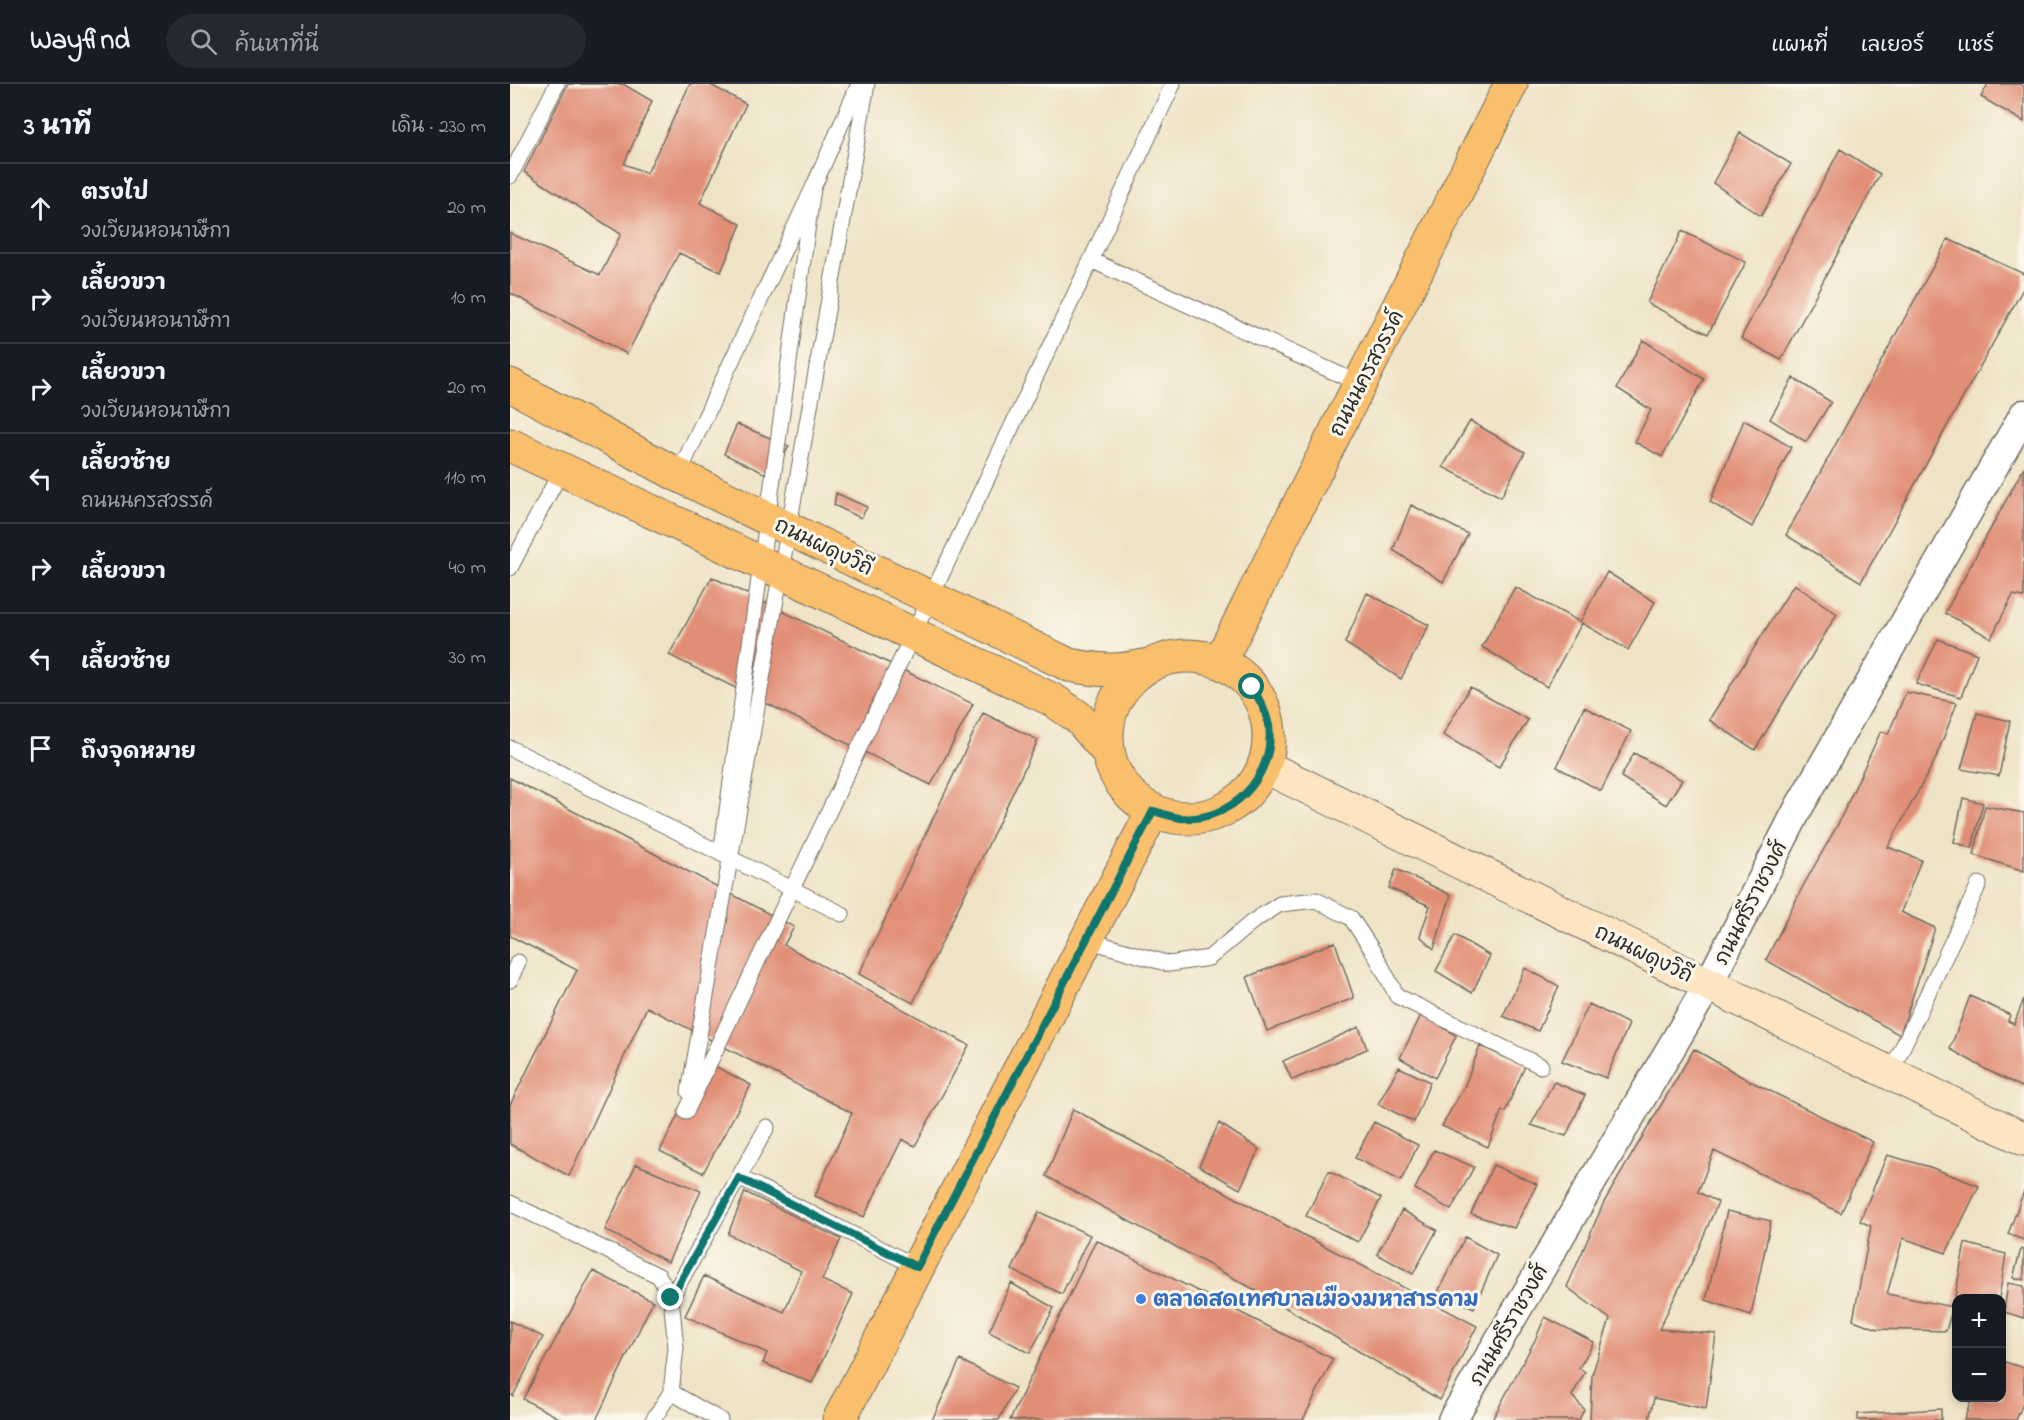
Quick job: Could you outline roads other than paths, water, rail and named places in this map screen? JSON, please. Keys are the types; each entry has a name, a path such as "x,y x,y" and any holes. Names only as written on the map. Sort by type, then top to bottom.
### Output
{"main road":[{"name":"ถนนนครสวรรค์","path":"1220,661 1511,84"},
{"name":"ถนนผดุงวิถี","path":"510,385 678,475 1069,665 1098,671 1121,671 1148,665"},
{"name":"ถนนผดุงวิถี","path":"510,445 1053,700 1078,717 1108,752"},
{"path":"1196,655 1220,661 1238,672 1252,687 1263,705 1269,725 1269,745 1264,766 1251,789 1231,807 1206,817 1188,818 1153,811 1132,796 1117,776 1108,752 1107,726 1114,702 1128,681 1148,665 1172,656 1196,655"},
{"name":"ถนนผดุงวิถี","path":"1264,766 2024,1139"},
{"path":"838,1420 1153,811"}],"street":[{"name":"ภนนศรีราชวงศ์","path":"1452,1420 1708,985 1799,807 2024,414"}],"lane":[{"path":"510,176 557,84"},
{"path":"678,475 813,188 859,84"},
{"path":"686,1112 867,84"},
{"path":"686,1112 1173,84"},
{"path":"686,1112 813,188"},
{"path":"1091,260 1360,384"},
{"path":"510,568 561,469"},
{"path":"510,748 842,915"},
{"path":"1890,1074 1978,884"},
{"path":"1087,940 1169,964 1209,958 1252,922 1280,904 1316,900 1351,918 1376,956 1397,996 1541,1066"},
{"path":"510,980 518,962"},
{"path":"671,1298 767,1127"},
{"path":"739,1178 917,1267"},
{"path":"510,1203 658,1276 671,1298 676,1348 671,1392 653,1420"},
{"path":"671,1392 720,1420"}],"place":[{"name":"ตลาดสดเทศบาลเมืองมหาสารคาม","path":"1141,1299"}]}
